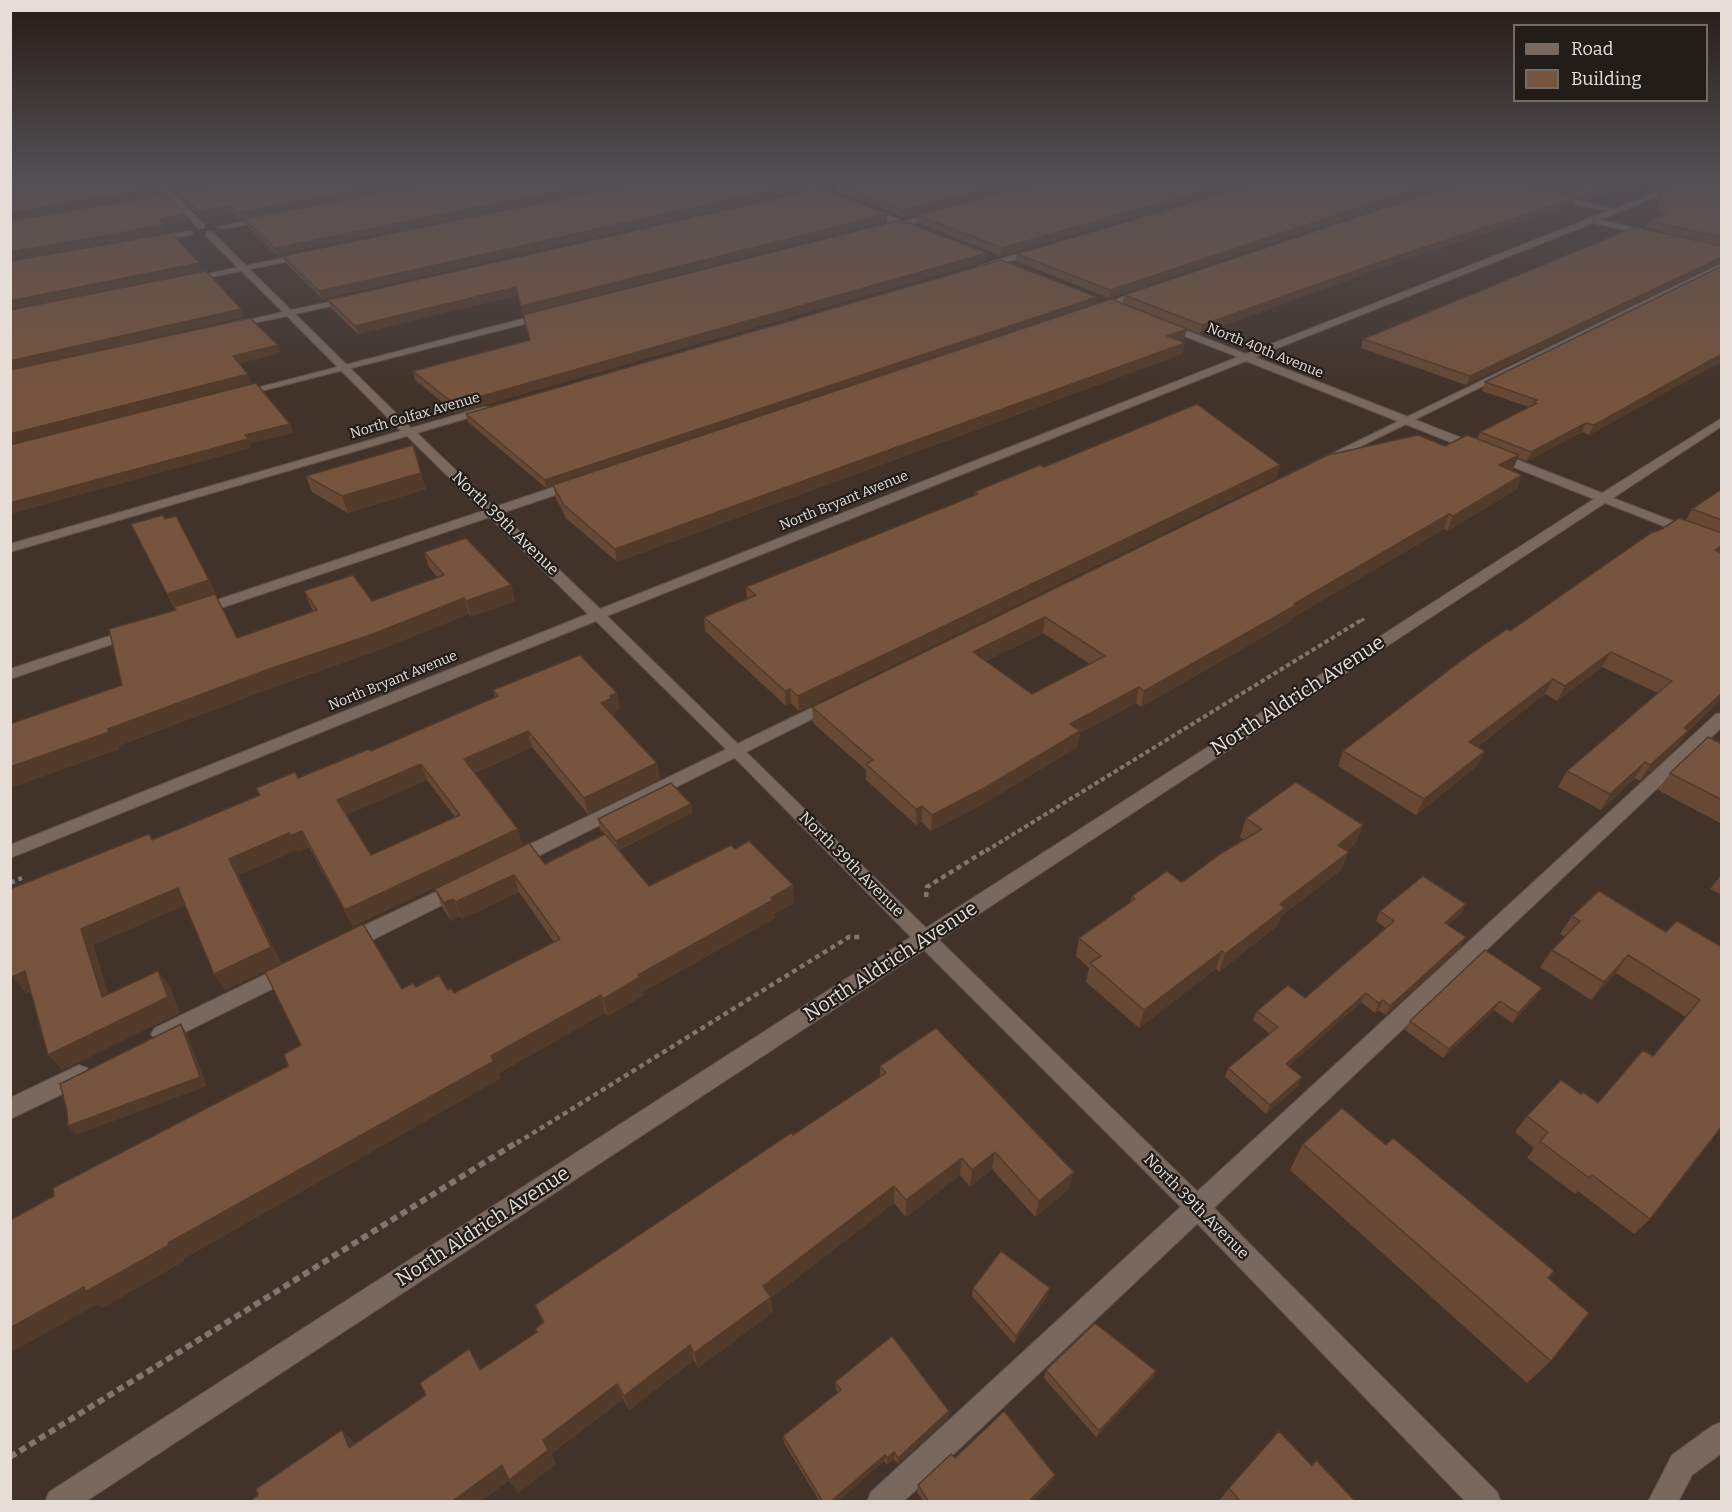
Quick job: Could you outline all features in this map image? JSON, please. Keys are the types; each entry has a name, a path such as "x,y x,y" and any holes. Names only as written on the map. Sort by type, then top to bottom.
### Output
{"street":[{"name":"North 39th Avenue","path":"230,252 242,268 600,615 925,940 1197,1207 1487,1502"},
{"path":"977,252 1023,270"},
{"path":"973,269 1032,252"},
{"name":"North Bryant Avenue","path":"10,852 1512,252"},
{"path":"182,280 312,254"},
{"path":"1310,467 1722,265"},
{"path":"1081,316 1158,286"},
{"path":"227,327 358,297"},
{"path":"224,398 552,314"},
{"name":"North 40th Avenue","path":"1154,321 1722,545"},
{"name":"North Colfax Avenue","path":"10,548 504,404"},
{"name":"North Aldrich Avenue","path":"59,1502 925,940 1601,497 1722,421"},
{"path":"189,614 587,480"},
{"path":"10,674 144,629"},
{"path":"500,867 841,698"},
{"path":"881,1502 1722,718"},
{"path":"330,951 468,883"},
{"path":"149,1041 308,962"},
{"path":"10,1109 96,1067"},
{"path":"1662,1502 1682,1465 1722,1436"}],"path":[{"path":"926,897 927,887 1374,612"},
{"path":"10,1457 849,938 862,937"}],"building":[{"path":"65,252 189,252 199,263 10,301 10,261"},
{"path":"304,252 496,252 319,291 283,256"},
{"path":"542,252 738,252 521,306 516,287 355,326 328,300"},
{"path":"775,252 987,253 454,404 413,371 530,340 523,315"},
{"path":"1025,252 1226,252 1110,290 1017,254"},
{"path":"1254,252 1411,252 1202,325 1124,295"},
{"path":"1575,252 1722,252 1722,257 1470,376 1363,339"},
{"path":"1001,260 1097,297 545,480 466,414"},
{"path":"1722,266 1722,354 1594,425 1586,423 1531,452 1480,432 1537,403 1533,402 1537,400 1485,382"},
{"path":"206,271 241,309 10,361 10,310"},
{"path":"1111,299 1187,329 1167,336 1185,343 615,549 564,505 553,485"},
{"path":"250,318 278,345 233,356 248,374 10,434 10,370"},
{"path":"256,383 290,424 245,435 248,439 10,503 10,445"},
{"path":"1197,404 1280,465 798,696 790,689 785,691 704,617 756,595 746,587 978,494 974,492 1040,465 1044,467"},
{"path":"1418,435 1445,446 1467,435 1519,455 1499,465 1522,475 1453,516 1449,514 1294,604 1296,605 1144,691 1139,687 1070,724 1080,731 986,787 932,815 922,806 916,809 866,764 873,760 812,707 1328,455","holes":["1045,617 1105,656 1032,694 973,652"]},
{"path":"413,445 421,473 342,496 306,476"},
{"path":"1722,489 1722,520 1692,509"},
{"path":"163,515 165,519 176,516 209,580 167,594 131,524"},
{"path":"1679,518 1722,533 1722,545 1715,550 1722,553 1722,693 1684,728 1688,731 1650,765 1645,762 1610,794 1567,771 1672,681 1611,652 1565,686 1553,679 1469,742 1485,751 1424,799 1343,751 1462,660 1507,629 1510,631 1651,533"},
{"path":"466,538 511,585 466,601 464,598 373,634 272,668 108,729 109,732 10,767 10,724 122,685 109,629 176,610 174,607 215,594 237,638 317,610 304,591 353,575 372,601 444,575 424,552"},
{"path":"580,655 617,693 601,703 657,763 584,798 528,731 464,759 518,829 345,910 302,831 290,836 289,833 229,859 271,947 214,974 178,888 81,929 102,997 158,971 168,997 48,1055 25,971 12,977 10,970 10,889 149,834 152,840 260,795 256,788 295,772 298,778 369,749 371,751 498,696 493,690","holes":["421,764 460,815 371,855 337,800"]},
{"path":"1708,737 1722,744 1722,800 1670,773"},
{"path":"1296,782 1363,825 1338,845 1349,852 1280,904 1285,908 1225,954 1222,951 1144,1010 1090,963 1101,956 1079,938 1135,899 1132,896 1167,871 1181,882 1184,881 1220,854 1262,829 1246,818"},
{"path":"671,783 691,804 616,841 598,819"},
{"path":"605,834 649,886 731,845 735,849 749,841 793,885 771,898 773,900 638,975 640,977 603,999 601,995 491,1056 494,1061 168,1243 169,1245 85,1292 84,1287 10,1328 10,1220 54,1196 53,1188 288,1066 284,1054 301,1045 265,972 363,924 402,989 413,983 416,987 439,975 448,990 451,988 454,993 560,939 514,875 455,902 453,899 444,903 435,889 529,843 545,864"},
{"path":"1423,876 1466,904 1445,923 1466,937 1390,1006 1383,1000 1379,1003 1366,993 1286,1064 1302,1077 1270,1105 1228,1068 1278,1027 1257,1011 1288,985 1305,998 1394,921 1380,911"},
{"path":"1599,891 1666,932 1677,921 1722,947 1722,1126 1650,1219 1592,1175 1589,1178 1540,1141 1548,1132 1527,1116 1561,1080 1598,1103 1643,1050 1653,1056 1700,1000 1628,955 1604,982 1552,950 1580,921 1572,916"},
{"path":"1485,950 1542,988 1518,1013 1500,1001 1449,1049 1410,1021"},
{"path":"181,1024 200,1077 68,1126 67,1111 60,1084"},
{"path":"936,1028 1074,1172 1039,1201 995,1152 972,1170 962,1158 906,1200 894,1186 763,1286 771,1297 694,1353 690,1345 624,1396 617,1384 543,1440 548,1450 509,1480 502,1465 451,1502 249,1502 258,1495 256,1489 342,1430 349,1448 426,1395 420,1383 469,1349 480,1370 537,1332 535,1329 544,1322 535,1305 791,1133 793,1135 886,1073 880,1066"},
{"path":"1342,1108 1386,1145 1393,1138 1554,1271 1548,1278 1589,1313 1551,1361 1303,1144"},
{"path":"1001,1251 1050,1288 1016,1336 973,1288"},
{"path":"1095,1323 1156,1371 1099,1431 1046,1370"},
{"path":"892,1336 949,1411 898,1458 894,1452 887,1458 885,1455 830,1502 823,1502 783,1436 841,1390 835,1382"},
{"path":"1004,1411 1055,1475 1028,1502 929,1502 918,1485 951,1454 955,1458"},
{"path":"1279,1431 1312,1466 1316,1460 1356,1502 1241,1502 1229,1488"}]}
